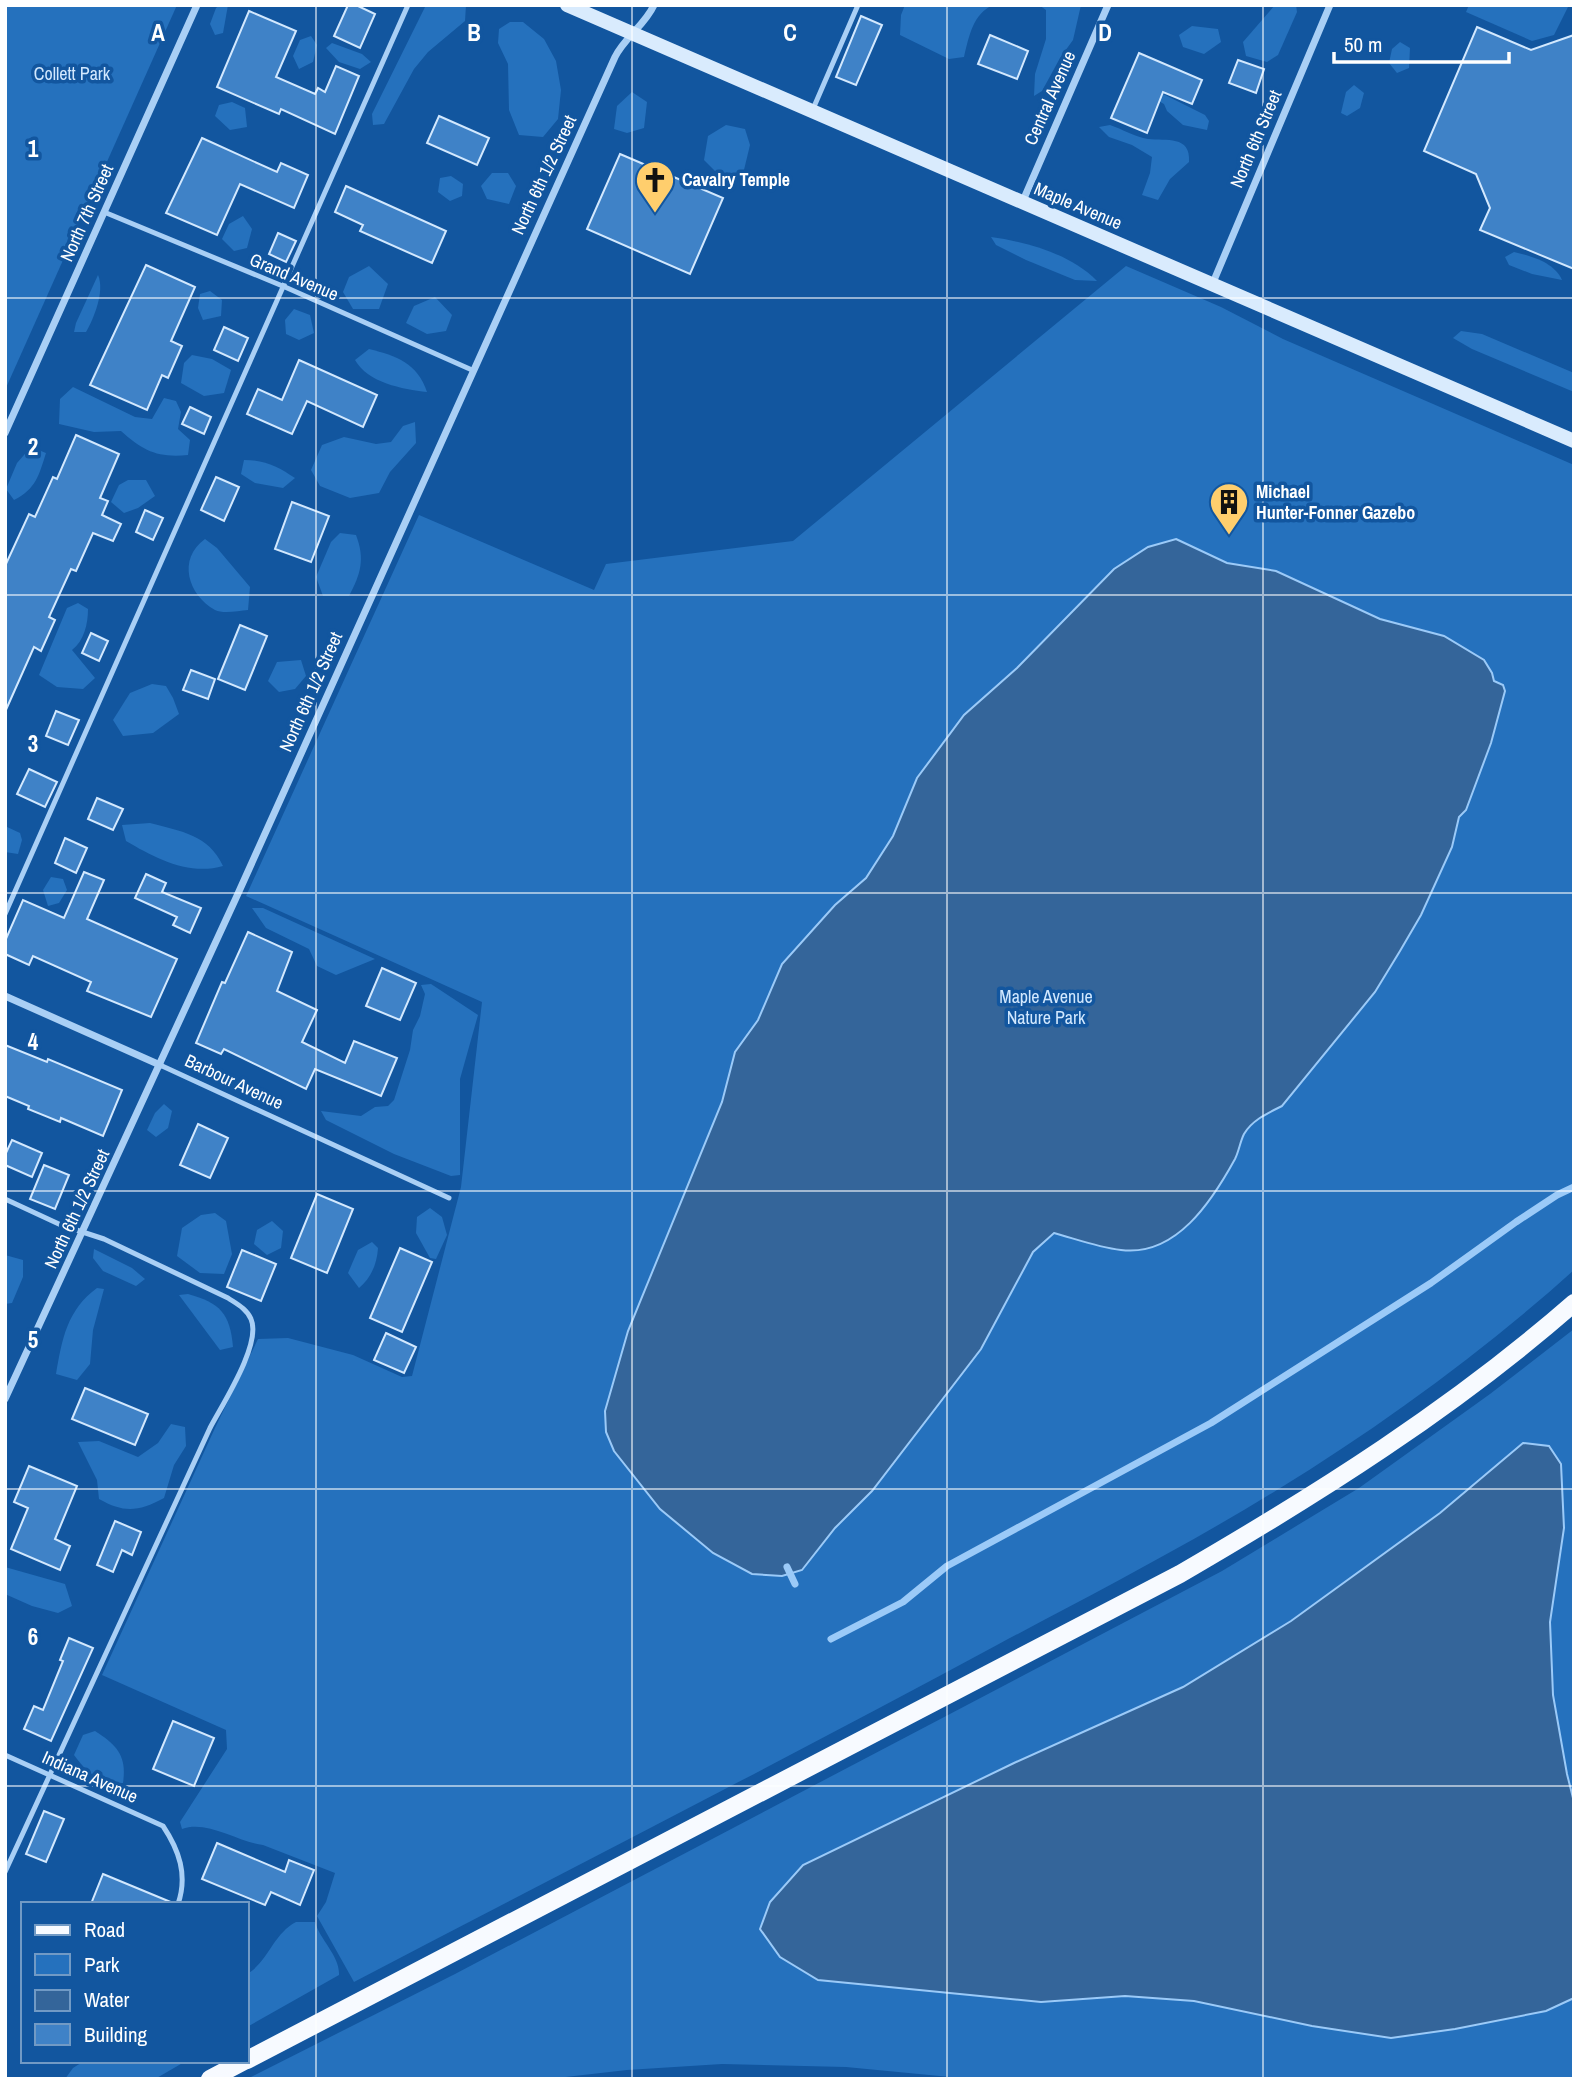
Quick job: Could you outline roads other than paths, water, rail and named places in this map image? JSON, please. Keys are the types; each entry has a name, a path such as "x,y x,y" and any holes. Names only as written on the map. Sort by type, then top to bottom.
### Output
{"main road":[{"name":"Maple Avenue","path":"567,5 1574,441"},
{"path":"248,2059 1180,1574 1250,1534 1432,1415 1574,1303"},
{"path":"210,2079 241,2063"}],"street":[{"name":"North 7th Street","path":"5,433 197,5"},
{"name":"North 6th 1/2 Street","path":"5,1399 160,1065 615,57 654,5"},
{"name":"Central Avenue","path":"1022,203 1108,5"},
{"name":"North 6th Street","path":"1212,285 1330,5"},
{"name":"Barbour Avenue","path":"5,996 160,1065"}],"lane":[{"path":"5,914 408,5"},
{"path":"811,112 858,5"},
{"name":"Grand Avenue","path":"104,212 472,369"},
{"name":"Barbour Avenue","path":"160,1065 449,1198"},
{"path":"5,1199 61,1225 104,1239 228,1298 246,1310 253,1322 249,1353 210,1428 5,1872"},
{"name":"Indiana Avenue","path":"5,1755 163,1826 176,1847 181,1867 183,1890 179,1902"}],"water":[{"path":"1176,539 1227,563 1276,571 1380,619 1444,636 1484,660 1494,681 1503,685 1505,691 1491,743 1466,810 1459,817 1452,847 1421,915 1375,992 1282,1106 1261,1117 1247,1129 1226,1175 1190,1223 1159,1245 1141,1250 1112,1249 1054,1233 1033,1252 981,1349 872,1491 835,1528 802,1570 782,1576 752,1574 713,1553 660,1509 614,1451 606,1432 605,1411 628,1331 722,1102 735,1052 758,1020 782,964 835,905 866,878 893,836 917,778 964,715 1017,668 1114,569 1148,547"},
{"path":"1523,1443 1549,1446 1561,1464 1564,1528 1550,1622 1553,1695 1574,1802 1574,1998 1546,2011 1455,2029 1391,2038 1312,2026 1194,2001 1125,1996 1041,2002 818,1980 780,1957 760,1929 770,1902 803,1865 1014,1763 1183,1687 1291,1621 1440,1513"}],"waterway":[{"path":"831,1639 903,1602 947,1566 1211,1423 1431,1283 1557,1195 1574,1187"},
{"path":"787,1567 795,1584"}],"place":[{"name":"Cavalry Temple","path":"655,214"},
{"name":"Michael Hunter-Fonner Gazebo","path":"1229,536"}],"park label":[{"name":"Collett Park","path":"72,74"},
{"name":"Maple Avenue Nature Park","path":"1046,1007"}]}
